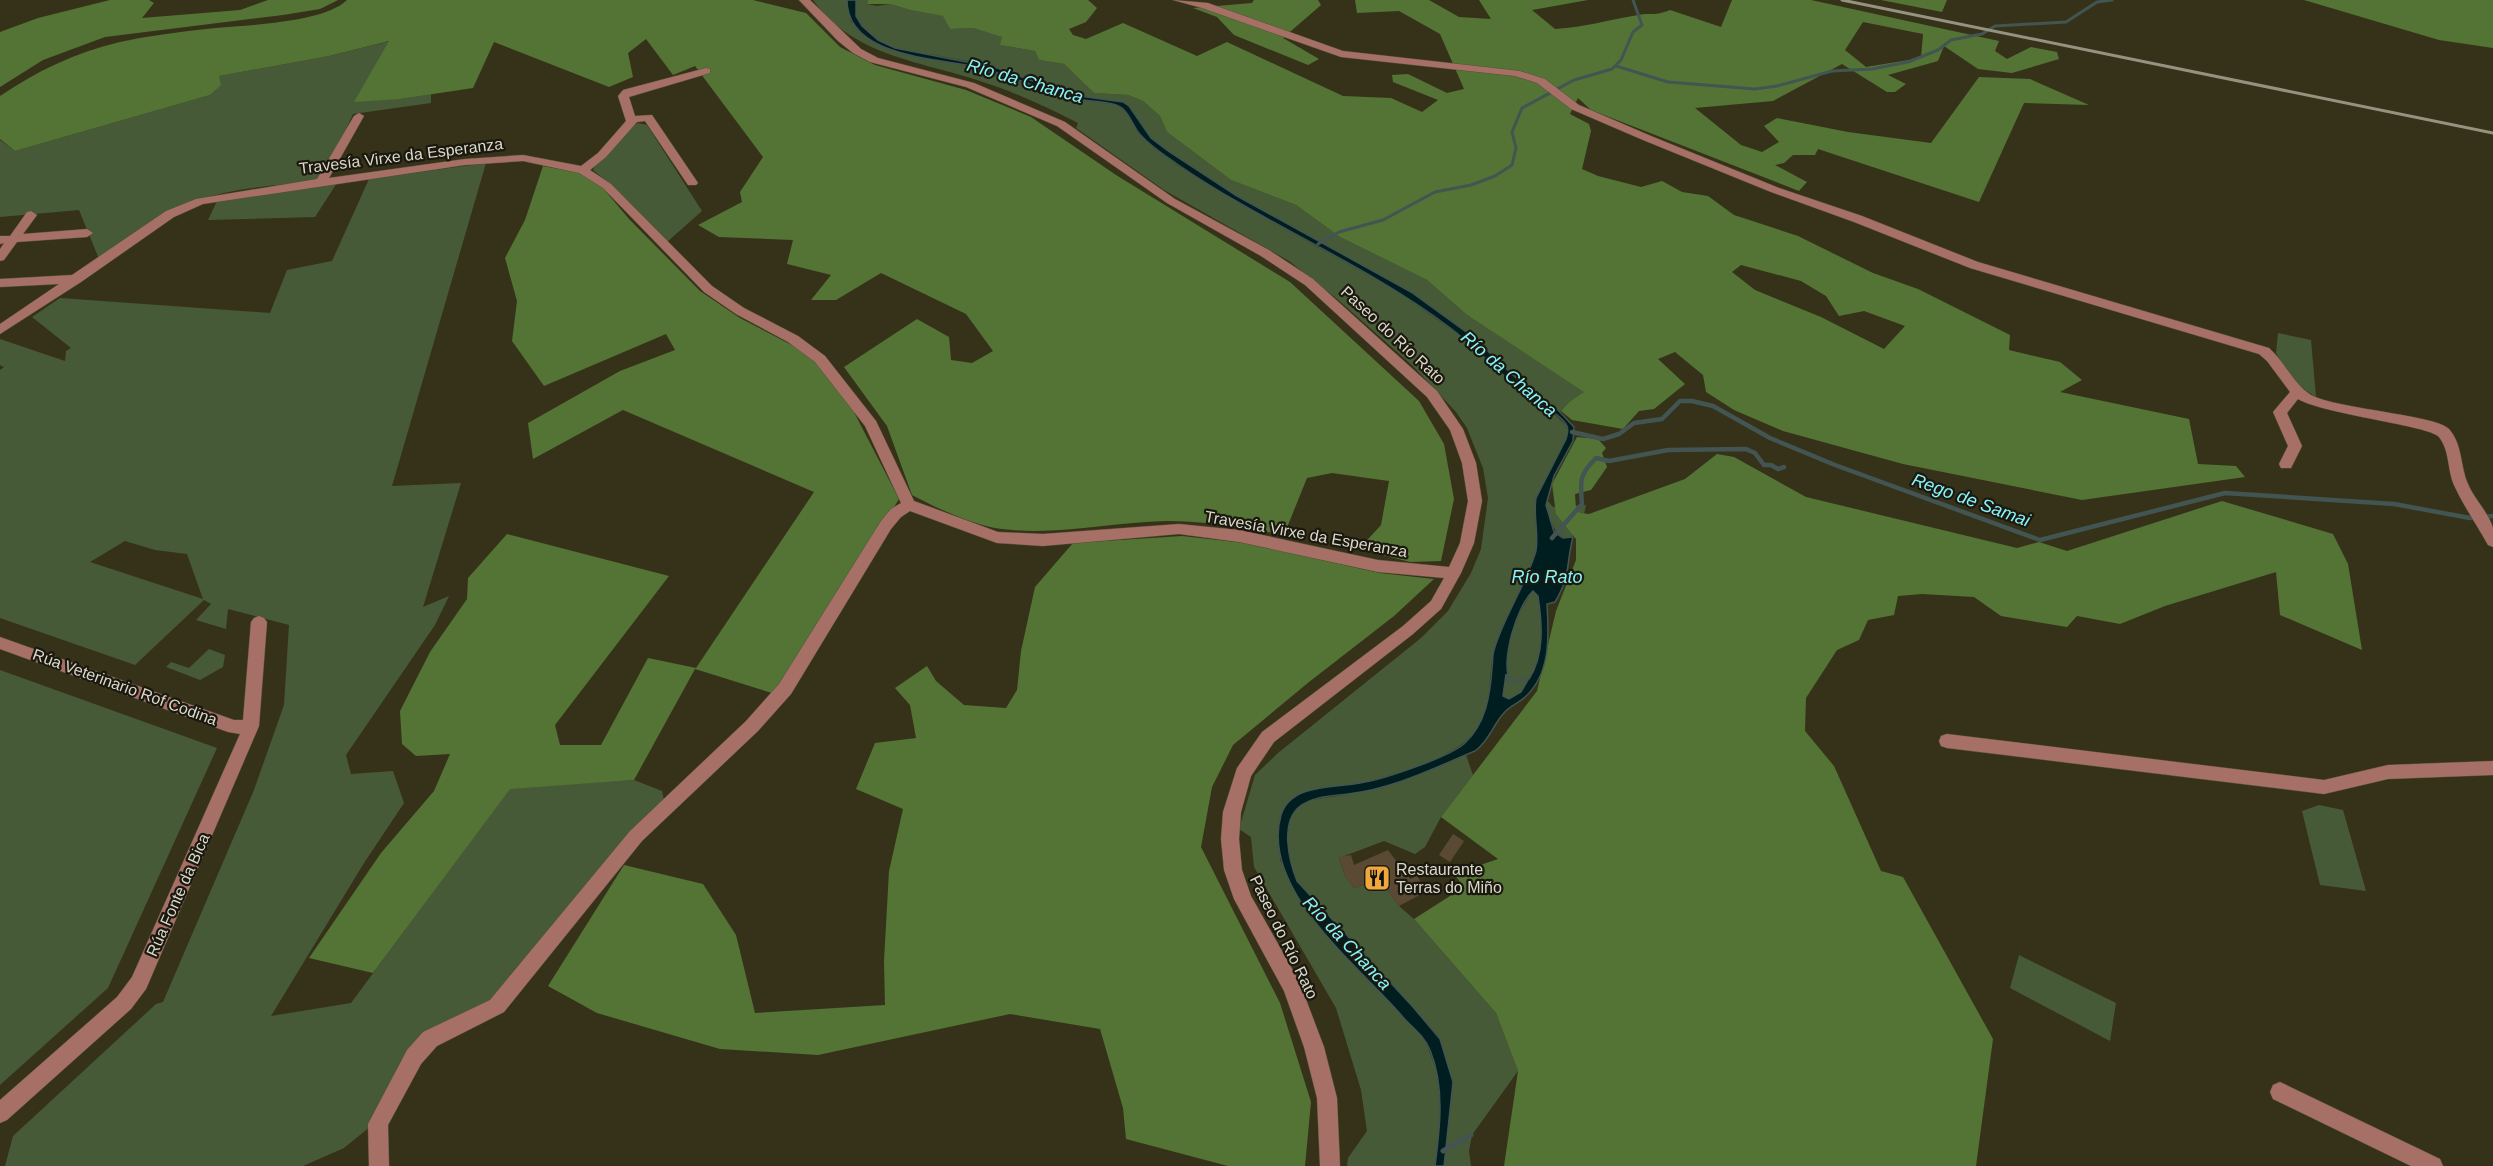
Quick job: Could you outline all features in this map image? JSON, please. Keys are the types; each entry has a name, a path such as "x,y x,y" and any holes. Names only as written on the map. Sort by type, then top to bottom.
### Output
{"street":[{"name":"Paseo do Río Rato","path":"804,0 857,51 874,60 997,95 1061,124 1171,201 1265,253 1309,282 1432,394 1456,429 1469,463 1475,501 1467,543 1436,605 1408,630 1268,737 1243,773 1232,812 1230,839 1233,870 1243,899 1292,987 1314,1047 1327,1098 1330,1166"},
{"path":"1178,0 1204,5 1341,54 1516,74 1541,81 1575,107 1775,190 1858,219 1974,265 2264,351 2272,358 2297,392 2310,400 2341,409 2431,426 2443,431 2453,448 2460,483 2490,537"},
{"path":"632,122 623,96 627,92 706,71"},
{"path":"321,182 359,116"},
{"path":"583,170 602,155 632,122 641,117 648,117 692,183"},
{"name":"Travesía Virxe da Esperanza","path":"0,330 170,214 200,201 465,162 523,158 583,170 607,186 708,289 740,311 793,339 820,359 871,424 909,505 997,537 1043,540 1179,529 1239,536 1378,566 1454,573"},
{"path":"0,257 31,215"},
{"path":"0,240 87,233"},
{"path":"0,283 77,279"},
{"path":"2286,464 2295,446 2280,412 2297,392"},
{"path":"379,1166 378,1124 414,1057 430,1039 497,1006 636,836 753,726 785,689 886,525 896,513 909,505"},
{"name":"Rúa Fonte da Bica","path":"0,1113 124,1004 139,983 251,726 259,622"},
{"name":"Rúa Veterinario Rof Codina","path":"0,643 234,727 251,726"},
{"path":"1947,741 2324,787 2388,771 2493,768"},
{"path":"2280,1092 2433,1166"}],"green space":[{"path":"110,0 149,0 154,3 142,18 240,10 268,0 338,0 320,9 283,15 105,37 43,60 0,87 0,32 38,18"},
{"path":"347,0 753,0 806,13 840,47 875,65 966,90 1031,117 1116,175 1290,282 1419,401 1444,444 1454,499 1441,561 1410,562 1359,549 1381,525 1389,481 1332,473 1307,478 1284,535 1225,525 1181,521 1043,531 1002,529 944,511 912,495 887,426 844,367 917,319 949,337 951,360 972,363 993,351 966,314 881,273 836,300 811,300 831,275 787,264 793,240 719,237 698,225 742,202 740,192 763,157 695,66 673,75 646,39 628,53 633,77 609,87 494,42 473,88 400,99 354,102 389,41 329,56 219,76 221,85 210,95 15,151 0,139 0,96 28,78 72,57 104,46 152,36 301,19 335,8"},
{"path":"813,0 847,0 851,22 888,49 999,73 1072,98 1117,105 1127,113 1147,141 1177,165 1262,216 1392,288 1471,343 1528,397 1566,425 1568,432 1566,439 1536,498 1536,550 1498,638 1492,660 1487,705 1481,723 1469,739 1425,764 1342,788 1296,797 1280,860 1313,918 1331,941 1424,1037 1436,1069 1440,1099 1440,1133 1435,1166 1347,1166 1348,1158 1367,1131 1361,1090 1336,1008 1254,867 1251,837 1239,829 1255,775 1278,753 1421,638 1448,611 1471,573 1481,549 1488,498 1483,468 1467,428 1456,412 1413,366 1337,299 1289,261 1164,190 1076,128 1078,123 1003,89 909,61 866,44 847,33"},
{"path":"856,0 868,0 867,4 877,6 890,4 944,16 950,29 973,28 1003,37 1001,45 1035,51 1039,60 1064,64 1094,93 1128,95 1143,101 1160,116 1167,132 1231,180 1296,205 1340,237 1427,280 1467,315 1585,392 1569,402 1560,412 1534,395 1474,337 1411,292 1237,196 1168,151 1151,138 1123,102 1072,95 978,63 895,48 878,40 862,26 856,17"},
{"path":"868,0 1088,0 1097,8 1086,22 1069,29 1073,35 1086,39 1123,23 1197,56 1227,42 1343,96 1391,98 1422,112 1438,100 1393,82 1392,75 1408,74 1447,93 1464,89 1440,34 1399,11 1357,13 1355,0 1429,0 1459,17 1491,19 1479,0 1588,0 1532,10 1555,29 1670,10 1721,27 1732,0 1811,0 1999,41 1995,51 2007,59 2031,47 2057,52 2059,59 2012,73 1978,69 1944,46 1938,61 1888,75 1906,84 1895,92 1887,92 1842,64 1773,101 1695,108 1741,145 1762,152 1779,142 1764,126 1777,118 1848,132 1931,143 1979,77 2030,79 2089,105 2024,103 1979,202 1818,149 1815,155 1793,155 1784,163 1775,165 1807,182 1799,191 1591,110 1578,98 1570,114 1589,124 1591,131 1582,169 1598,176 1641,187 1662,181 1682,192 1708,196 1734,215 1798,236 1873,273 1918,289 2010,335 2009,350 2060,362 2082,380 2060,392 2189,419 2198,464 2236,466 2245,477 2082,500 1903,464 1783,431 1734,410 1706,392 1703,375 1675,352 1658,359 1685,384 1654,409 1639,411 1623,429 1572,420 1561,411 1569,402 1584,392 1467,315 1427,280 1340,237 1296,205 1231,180 1167,132 1160,116 1143,101 1128,95 1094,93 1064,64 1039,60 1035,51 1000,45 1002,37 973,28 950,29 943,16 890,4 867,4","holes":["1863,22 1923,34 1921,58 1866,67 1845,50","1741,265 1801,281 1826,296 1839,316 1864,311 1905,326 1884,349 1821,317 1755,290 1732,272"]},
{"path":"1254,0 1318,0 1321,5 1283,38 1319,59 1308,65 1234,35 1217,17 1193,8 1252,3"},
{"path":"1881,0 1947,0 1942,12"},
{"path":"2304,0 2493,0 2493,48 2439,40"},
{"path":"390,41 400,99 431,94 431,103 353,114 337,149 316,181 252,188 204,198 167,215 99,259 79,210 0,217 0,140 15,151 210,95 219,76 329,56"},
{"path":"638,123 647,125 702,211 667,242 616,189 593,170 596,163 630,127"},
{"path":"486,163 392,486 461,483 423,607 449,596 435,625 346,755 351,774 393,771 404,803 364,863 271,1016 351,1003 510,788 634,780 662,791 664,800 504,994 427,1034 400,1062 371,1126 344,1148 303,1166 5,1166 13,1136 156,1004 163,1002 254,790 284,705 289,625 228,609 226,629 196,620 211,604 204,600 135,665 0,618 0,370 4,367 0,365 0,339 65,361 66,351 71,348 32,317 60,298 270,313 287,270 332,261 369,179","holes":["125,541 155,550 187,554 203,599 90,562"]},
{"path":"543,166 592,175 629,219 700,291 740,318 807,353 842,389 899,499 832,610 775,694 695,669 634,780 510,789 373,973 309,958 381,853 434,791 450,754 416,756 402,744 400,711 430,652 467,599 468,578 507,534 669,576 555,725 560,745 601,745 648,658 696,668 814,492 623,410 533,459 528,423 620,371 675,350 666,334 544,386 512,341 517,301 505,258 525,220"},
{"path":"337,183 315,217 208,220 218,199"},
{"path":"2278,333 2311,340 2316,397 2294,383 2276,353"},
{"path":"1577,437 1598,439 1606,448 1602,453 1607,467 1591,490 1575,494 1576,509 1580,513 1589,514 1685,479 1717,454 1734,457 1806,497 2017,548 2039,542 2067,551 2222,501 2333,534 2348,564 2362,650 2280,615 2276,572 2165,606 2120,624 2077,616 2067,627 2001,616 1974,597 1922,594 1898,596 1894,615 1868,620 1859,640 1837,650 1806,698 1805,731 1834,766 1881,871 1903,877 1993,1039 1976,1166 1504,1166 1518,1071 1496,1013 1414,919 1464,887 1454,874 1498,859 1441,817 1537,691 1556,611 1576,560 1576,539 1556,514 1552,484"},
{"path":"1547,500 1553,507 1586,505 1577,532 1563,538 1556,531 1549,515"},
{"path":"1182,536 1245,543 1380,573 1434,579 1394,616 1233,745 1212,787 1201,847 1280,1003 1311,1102 1305,1166 1228,1166 1126,1139 1123,1108 1100,1029 1010,1014 818,1055 720,1049 597,1013 548,986 624,865 703,884 736,935 755,1013 885,1005 884,961 889,871 903,809 856,789 875,743 916,738 910,705 895,688 927,666 936,681 964,705 1006,708 1017,690 1021,651 1035,587 1073,543"},
{"path":"1532,591 1538,596 1540,609 1539,654 1529,681 1521,692 1509,699 1503,696 1509,639"},
{"path":"209,649 225,655 223,667 200,680 166,667 171,662 189,668"},
{"path":"0,670 217,748 108,988 0,1085"},
{"path":"1466,755 1473,775 1441,817 1425,847 1415,854 1384,841 1339,858 1345,876 1354,888 1380,879 1399,906 1414,919 1496,1013 1518,1071 1472,1135 1469,1151 1471,1166 1444,1166 1453,1082 1440,1039 1297,881 1289,853 1288,833 1293,814 1308,802 1388,785"},
{"path":"2319,805 2343,810 2366,891 2320,885 2302,811"},
{"path":"2019,955 2116,1003 2110,1041 2010,988"}],"water":[{"name":"Río Rato","path":"847,0 856,0 856,16 862,26 878,40 895,48 997,68 1072,95 1123,102 1129,106 1151,138 1168,151 1237,196 1411,292 1473,337 1534,395 1558,410 1574,427 1573,441 1554,476 1546,505 1554,532 1563,538 1573,537 1564,585 1555,602 1547,604 1548,641 1544,666 1533,688 1523,699 1505,711 1484,743 1475,751 1381,788 1323,797 1304,803 1293,814 1288,832 1289,853 1297,881 1440,1039 1453,1082 1444,1166 1435,1166 1440,1107 1438,1078 1430,1050 1421,1036 1339,950 1298,898 1285,871 1278,843 1281,815 1286,805 1294,797 1304,792 1370,781 1399,773 1445,755 1465,743 1478,727 1486,708 1490,689 1493,652 1536,551 1536,498 1566,439 1567,426 1554,413 1527,396 1459,335 1416,304 1349,263 1210,186 1162,153 1142,137 1120,107 1105,102 1071,98 976,67 896,51 877,44 862,33 851,19","holes":["1533,591 1538,596 1541,617 1538,660 1529,679 1510,681 1507,661 1512,634 1521,608","1506,674 1509,682 1528,680 1521,692 1509,699 1503,696"]}],"building":[{"path":"1453,834 1464,841 1450,862 1439,855"},
{"name":"Restaurante Terras do Miño","path":"1388,850 1410,879 1417,876 1427,891 1399,906 1380,879 1354,888 1345,876 1339,857 1351,855 1354,865"}],"waterway":[{"path":"1318,244 1339,232 1383,220 1435,192 1471,185 1495,176 1512,165 1516,148 1512,132 1522,108 1574,80 1612,69 1621,60 1633,32 1642,25 1633,0"},
{"path":"1616,66 1668,82 1755,89 1777,86 1832,71 1872,69 1908,62 1938,50 1951,40 1982,34 1995,26 2066,22 2097,2 2112,0"},
{"name":"Rego de Samai","path":"1572,432 1603,439 1619,434 1634,423 1662,419 1680,401 1692,401 1713,406 1770,438 1835,465 2040,540 2225,493 2394,504 2470,518 2493,516"},
{"path":"1552,538 1582,504 1582,479 1586,469 1596,458 1609,461 1668,450 1746,449 1755,453 1764,465 1771,465 1778,469 1784,467"},
{"path":"1443,1151 1471,1135"}],"railway":[{"path":"1842,0 2493,133"}],"place":[{"name":"Restaurante Terras do Miño","path":"1377,878"}],"water label":[{"name":"Río da Chanca","path":"1025,81"},
{"name":"Río da Chanca","path":"1509,374"},
{"name":"Río da Chanca","path":"1347,943"}]}
